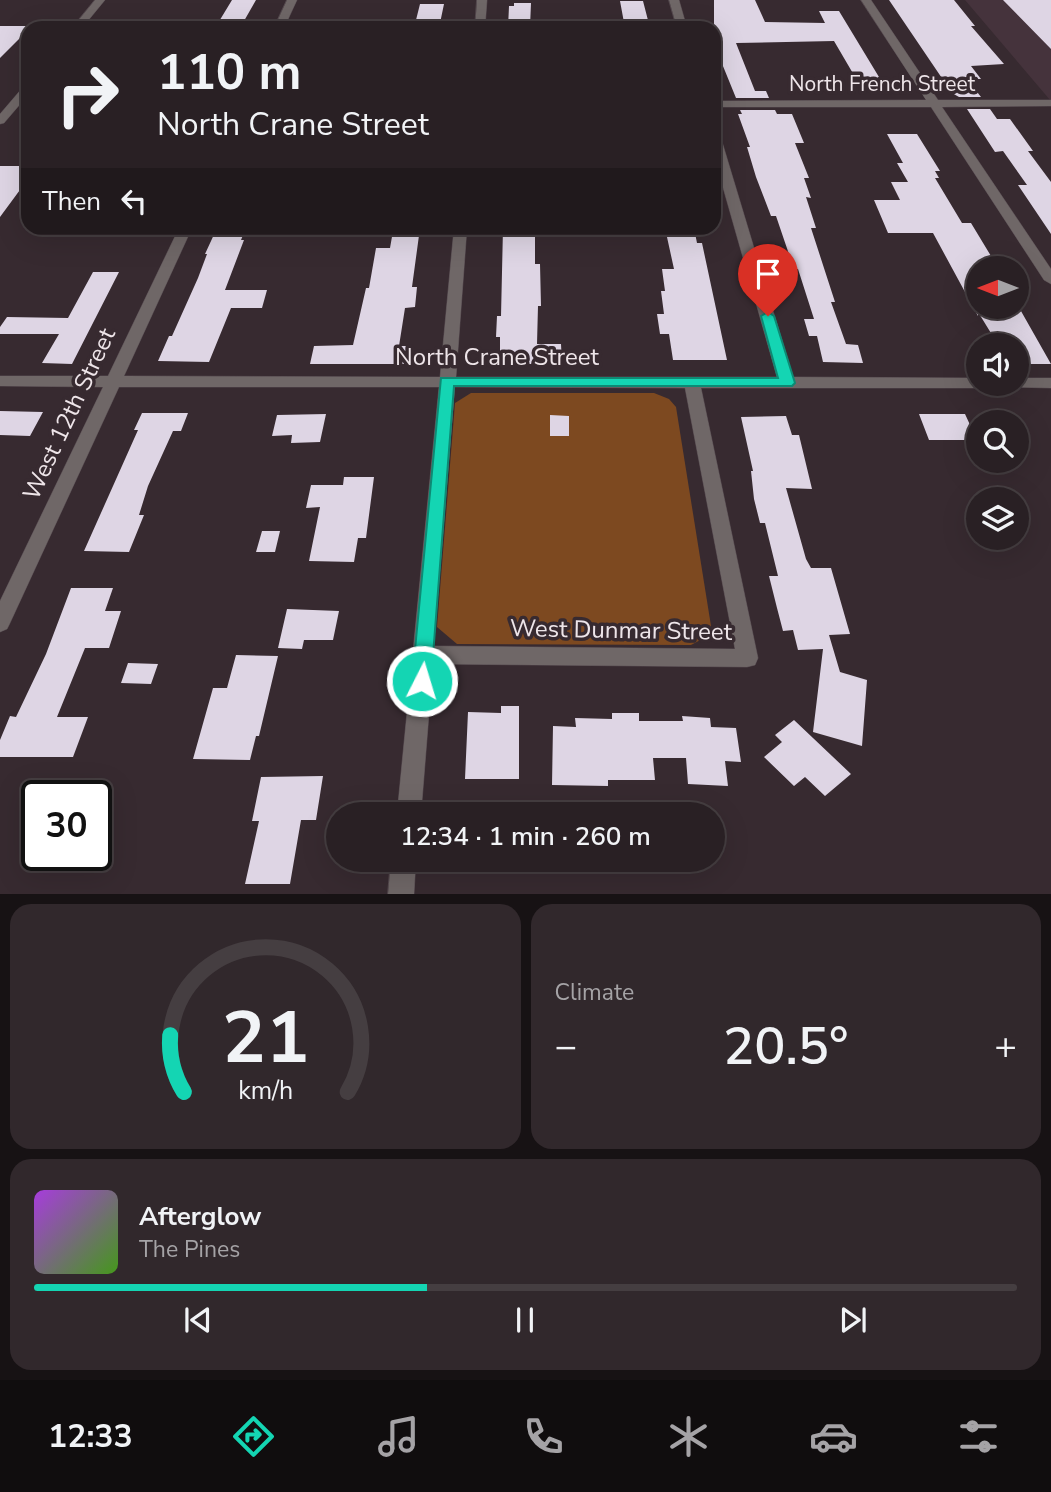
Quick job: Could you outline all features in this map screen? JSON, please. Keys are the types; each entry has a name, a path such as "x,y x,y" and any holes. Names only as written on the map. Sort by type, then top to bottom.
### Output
{"street":[{"path":"83,21 100,0"},
{"path":"282,21 292,0"},
{"path":"480,21 482,0"},
{"path":"674,0 680,21"},
{"path":"866,0 1051,280"},
{"path":"0,121 21,97"},
{"name":"North French Street","path":"721,104 1051,103"},
{"path":"0,104 21,104"},
{"path":"721,159 787,383"},
{"name":"West 12th Street","path":"0,623 182,235"},
{"path":"410,802 460,235"},
{"name":"North Crane Street","path":"0,381 966,383"},
{"name":"West Dunmar Street","path":"424,655 747,658 692,382"},
{"path":"1029,383 1051,383"},
{"path":"401,894 403,872"}],"shaded area":[{"path":"965,0 1051,0 1051,100 1050,100"},
{"path":"471,393 654,393 669,399 676,407 711,626 706,637 691,645 457,644 437,627 455,403"}],"building":[{"path":"232,0 256,0 244,21 219,21"},
{"path":"714,0 755,0 765,22 825,23 819,11 839,11 882,82 858,82 834,41 736,43 755,91 766,91 769,98 736,98 721,61 721,21 714,21"},
{"path":"889,0 954,0 975,26 971,26 1004,64 971,66 981,79 967,79 981,97 959,97 952,93"},
{"path":"1003,0 1051,0 1051,49"},
{"path":"620,1 643,1 648,21 624,21"},
{"path":"514,3 531,3 530,21 508,21 509,6 514,6"},
{"path":"420,4 444,4 440,21 416,21"},
{"path":"0,26 21,26 21,37 0,58"},
{"path":"967,109 990,109 997,119 1010,119 1033,151 1028,151 1051,182 1051,234 1018,185 1027,185 1003,151 995,152"},
{"path":"740,110 775,110 777,114 792,114 804,143 795,143 809,178 804,178 811,198 806,197 816,228 811,228 835,302 831,302 846,344 858,345 863,363 823,362 817,336 809,336 804,319 814,319 798,269 794,269 776,216 771,216 756,177 747,147 750,147 738,114 742,114"},
{"path":"887,134 917,134 940,171 935,171 939,178 935,178 962,223 971,223 991,256 966,256 966,294 933,233 888,233 874,200 900,200 891,182 908,182 897,163 903,163"},
{"path":"0,166 21,166 21,188 0,217"},
{"path":"214,235 243,235 241,240 244,240 225,290 267,290 262,308 231,308 209,362 158,361 198,278"},
{"path":"392,235 419,235 412,287 417,287 415,307 405,308 399,346 409,346 407,364 310,364 314,346 353,345 366,288 369,288 376,248 390,248"},
{"path":"503,235 535,235 535,264 540,264 541,306 538,306 537,344 561,344 562,364 500,364 500,337 496,337 497,316 501,316"},
{"path":"667,235 695,235 697,243 702,243 727,360 673,360 669,334 660,334 657,314 664,314 662,269 674,269"},
{"path":"93,272 119,272 72,364 42,363 59,334 0,334 0,327 7,317 68,318"},
{"path":"982,319 1026,319 1051,364 1029,364 1029,333 991,333"},
{"path":"0,411 43,412 30,436 0,435"},
{"path":"142,413 188,413 181,431 173,431 148,486 139,515 144,515 129,552 84,551 138,430 134,430"},
{"path":"326,414 320,442 291,443 292,435 272,436 277,415"},
{"path":"919,414 965,414 966,440 929,440"},
{"path":"550,415 569,416 569,436 550,436"},
{"path":"786,416 792,435 799,435 812,489 786,488 806,559 811,568 831,568 850,634 829,635 840,672 867,680 862,746 813,732 823,649 798,650 793,630 783,631 769,576 778,576 765,523 760,523 754,499 753,471 741,417"},
{"path":"344,477 374,477 366,538 358,538 354,562 309,561 320,507 306,508 311,485 343,485"},
{"path":"262,531 280,531 275,552 256,552"},
{"path":"71,588 113,588 105,611 121,611 109,648 85,648 57,717 88,717 73,757 0,757 0,740 10,716 16,717 46,654"},
{"path":"287,609 339,611 333,640 304,640 302,649 278,648"},
{"path":"236,655 278,656 259,736 256,736 250,760 193,759 213,688 227,688"},
{"path":"128,663 158,664 151,684 121,683"},
{"path":"501,706 519,706 519,779 465,779 468,712 501,713"},
{"path":"612,713 639,713 639,721 683,721 682,716 710,718 711,727 736,728 741,762 725,761 728,786 688,784 686,758 653,758 655,780 608,780 608,786 552,785 553,726 576,727 575,718 612,719"},
{"path":"794,720 851,774 825,796 805,777 794,786 764,757 782,742 775,735"},
{"path":"323,776 316,820 301,820 290,884 245,884 259,821 252,821 261,777"}],"route":[{"path":"422,681 447,381 787,383 768,316"}]}
